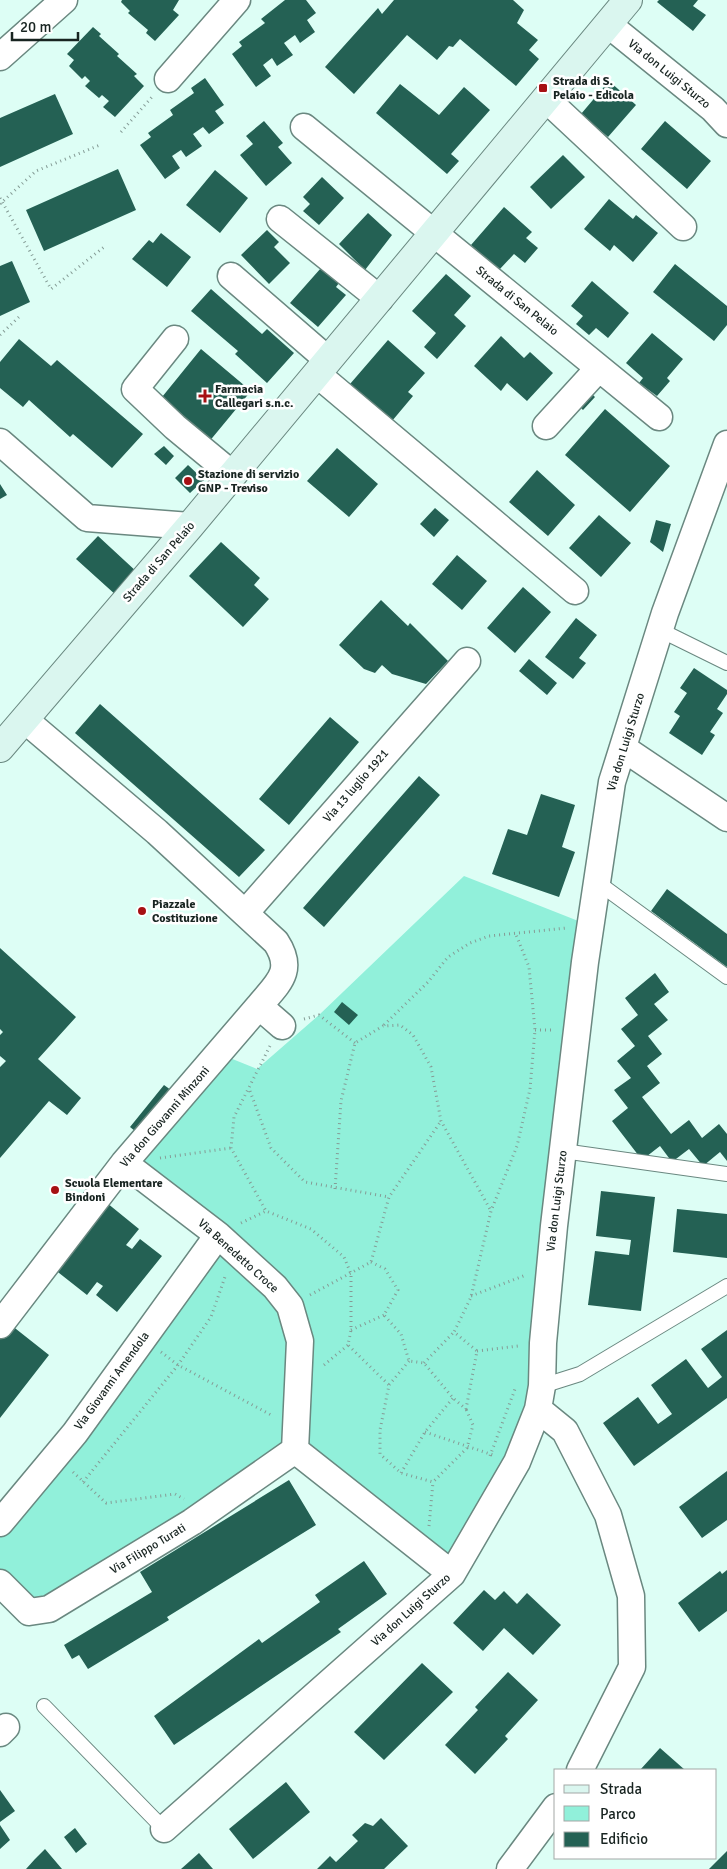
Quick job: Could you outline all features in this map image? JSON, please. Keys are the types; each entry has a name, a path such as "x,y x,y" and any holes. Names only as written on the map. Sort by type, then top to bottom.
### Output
{"main road":[{"name":"Strada di San Pelaio","path":"0,748 190,526 628,0"}],"street":[{"path":"0,57 64,0"},
{"path":"168,79 237,0"},
{"name":"Via don Luigi Sturzo","path":"609,25 714,109 727,124"},
{"path":"546,99 683,227"},
{"name":"Strada di San Pelaio","path":"304,127 659,417"},
{"path":"280,219 380,299"},
{"path":"231,276 323,367 575,591"},
{"path":"175,339 135,389 174,427 233,474"},
{"path":"546,426 599,368"},
{"path":"0,442 87,518 190,526"},
{"name":"Via don Luigi Sturzo","path":"164,1829 452,1574 517,1462 540,1397 550,1266 563,1151 590,926 612,782 660,630 727,444"},
{"name":"Via 13 luglio 1921","path":"246,912 467,661"},
{"path":"25,720 157,832 246,912 276,942 283,952 286,964 281,979 259,1006 282,1026"},
{"path":"623,748 727,818"},
{"name":"Via don Giovanni Minzoni","path":"0,1325 124,1163 259,1006"},
{"name":"Via Benedetto Croce","path":"124,1163 227,1243 275,1287 290,1306 300,1341 296,1439"},
{"name":"Via Giovanni Amendola","path":"0,1523 56,1456 143,1338 227,1243"},
{"path":"540,1397 565,1431 608,1515 631,1596 632,1668 581,1769"},
{"path":"296,1439 452,1574"},
{"name":"Via Filippo Turati","path":"0,1583 30,1612 49,1609 207,1512 296,1439"},
{"path":"510,1869 554,1810"}],"lane":[{"path":"660,630 727,663"},
{"path":"597,882 727,977"},
{"path":"563,1151 727,1174"},
{"path":"540,1397 727,1286"},
{"path":"44,1706 164,1829"}],"path":[{"path":"122,132 168,79"},
{"path":"100,145 36,171 1,201 51,289 104,247"},
{"path":"0,335 20,316"},
{"path":"335,1189 341,1100 355,1043 383,1026 428,982 448,957 470,943 490,936 515,932 590,926"},
{"path":"424,1363 454,1332 471,1297 491,1211 517,1146 531,1079 535,1030 529,967 515,932"},
{"path":"355,1043 319,1015 282,1026 257,1069 249,1090 234,1117 231,1148 266,1212 311,1230 344,1257 351,1274 351,1330 348,1344 389,1385"},
{"path":"383,1026 400,1025 413,1035 431,1067 441,1121 491,1211"},
{"path":"249,1090 271,1148 305,1182 335,1189 389,1197"},
{"path":"290,1306 371,1262 389,1197 441,1121"},
{"path":"124,1163 231,1148"},
{"path":"84,1482 178,1365 211,1317 227,1243"},
{"path":"351,1330 384,1315 398,1290 384,1269 371,1262"},
{"path":"471,1297 550,1266"},
{"path":"384,1315 401,1334 409,1361"},
{"path":"454,1332 477,1351 543,1343"},
{"path":"143,1338 178,1365 296,1439"},
{"path":"466,1409 477,1351"},
{"path":"409,1361 424,1363 453,1398 466,1409 473,1425 467,1448 433,1482 426,1553"},
{"path":"409,1361 389,1385 380,1430 380,1454 401,1473 433,1482"},
{"path":"401,1473 425,1432 453,1398"},
{"path":"425,1432 467,1448 517,1462"},
{"path":"56,1456 106,1503 175,1494 207,1512"}],"green space":[{"path":"464,876 591,926 542,1386 452,1574 295,1450 49,1609 0,1583 0,1523 216,1238 124,1163 220,1054 257,1069 319,1015"}],"building":[{"path":"122,0 179,0 173,10 179,15 155,41 146,33 148,30 128,13 130,11 121,2"},
{"path":"285,0 306,0 316,13 307,20 315,32 300,43 295,35 284,43 293,55 277,66 272,58 263,65 271,76 256,87 232,54 242,46 239,42 265,23 261,19"},
{"path":"394,0 513,0 524,10 517,23 538,40 529,50 539,59 516,86 460,39 453,47 449,46 437,60 407,35 354,94 325,67 378,8 382,14"},
{"path":"659,0 698,0 693,6 706,15 693,31 657,2"},
{"path":"93,27 101,34 99,36 119,54 117,56 137,74 134,76 144,86 115,117 103,107 109,101 102,95 99,98 85,86 90,81 85,76 82,79 69,66 74,60 67,54"},
{"path":"205,78 224,105 215,111 224,123 209,134 203,127 193,134 202,146 186,157 181,150 172,156 180,168 165,179 140,145 151,137 148,133 173,115 170,110 194,93 191,88"},
{"path":"609,81 636,105 608,137 581,114"},
{"path":"400,84 439,115 464,87 490,110 451,154 459,161 447,174 376,113"},
{"path":"55,94 73,134 0,167 0,118"},
{"path":"264,121 283,143 278,147 292,163 266,186 240,155 253,144 246,136"},
{"path":"665,121 711,161 687,189 641,149"},
{"path":"563,155 585,177 551,209 530,187"},
{"path":"118,169 136,210 44,251 26,210"},
{"path":"215,170 248,198 220,233 186,205"},
{"path":"322,177 344,198 319,225 303,211 310,204 303,197"},
{"path":"609,199 633,219 636,215 658,233 633,262 614,245 610,251 584,229"},
{"path":"504,207 532,232 526,238 538,248 525,263 514,254 499,270 471,245"},
{"path":"368,213 392,235 365,270 339,244"},
{"path":"267,230 279,242 274,247 290,263 269,284 241,255"},
{"path":"161,233 191,257 167,287 132,259 149,240 153,243"},
{"path":"12,261 30,302 0,316 0,266"},
{"path":"675,264 727,306 727,325 714,341 653,292"},
{"path":"321,268 339,283 336,287 346,295 318,327 290,303"},
{"path":"446,274 471,296 454,315 466,326 437,359 424,347 436,333 412,311"},
{"path":"592,281 629,313 608,338 596,328 589,335 576,324 583,316 571,306"},
{"path":"211,289 262,334 267,329 294,353 267,383 235,354 238,351 191,311"},
{"path":"652,333 683,359 667,378 670,381 657,396 639,383 643,378 626,363"},
{"path":"501,336 524,358 530,352 553,373 527,401 507,383 501,391 474,366"},
{"path":"19,339 51,366 57,360 143,434 112,468 73,434 70,437 29,400 23,407 0,388 0,362"},
{"path":"388,340 425,373 408,392 413,396 392,421 350,384"},
{"name":"Farmacia Callegari s.n.c.","path":"201,349 251,391 208,443 158,402"},
{"path":"590,392 595,397 583,410 578,405"},
{"path":"605,409 670,466 630,512 565,455"},
{"path":"164,446 174,456 166,465 154,454"},
{"path":"337,448 378,484 349,517 307,481"},
{"path":"188,465 204,480 190,493 175,478"},
{"path":"537,470 575,505 548,536 509,502"},
{"path":"0,484 7,495 0,499"},
{"path":"435,508 449,520 434,537 420,524"},
{"path":"599,515 631,543 601,577 569,548"},
{"path":"656,520 671,524 663,552 650,542"},
{"path":"98,536 138,573 117,596 76,559"},
{"path":"221,542 260,578 254,585 269,599 243,627 189,576"},
{"path":"457,555 487,581 462,610 432,584"},
{"path":"523,587 551,612 515,653 487,628"},
{"path":"381,600 408,626 410,623 448,661 426,684 392,674 382,665 375,673 364,669 339,645"},
{"path":"576,618 597,635 579,658 586,663 573,679 545,657"},
{"path":"529,659 557,683 547,695 519,671"},
{"path":"694,668 727,690 727,694 717,709 723,713 710,732 715,735 702,755 669,733 680,716 674,712 687,693 680,688"},
{"path":"100,704 265,850 239,877 75,733"},
{"path":"330,717 359,742 289,825 259,799"},
{"path":"419,776 440,795 324,927 303,908"},
{"path":"541,794 575,805 562,847 575,852 559,897 492,874 508,829 527,835"},
{"path":"667,889 727,934 727,967 651,911"},
{"path":"0,948 76,1017 38,1059 81,1098 67,1115 49,1101 0,1158 0,1067 6,1061 0,1056 0,1035 3,1032 0,1029"},
{"path":"655,973 669,992 654,1004 668,1020 648,1036 662,1054 647,1066 660,1083 642,1097 671,1134 689,1120 702,1138 719,1124 727,1134 727,1161 720,1152 703,1166 689,1149 672,1162 660,1146 642,1160 612,1121 628,1108 614,1090 631,1078 617,1061 635,1046 621,1029 638,1015 625,998"},
{"path":"342,1002 358,1015 349,1025 334,1012"},
{"path":"164,1085 175,1093 140,1135 130,1127"},
{"path":"601,1191 655,1197 641,1311 588,1305 595,1251 629,1255 631,1240 596,1236"},
{"path":"107,1203 139,1229 126,1245 132,1249 140,1239 162,1256 117,1312 96,1295 103,1286 97,1282 87,1295 54,1269"},
{"path":"677,1209 727,1214 727,1258 673,1252"},
{"path":"11,1325 49,1355 0,1418 0,1339"},
{"path":"727,1330 727,1398 634,1466 603,1423 638,1397 658,1424 672,1414 651,1385 686,1359 708,1388 722,1377 701,1349"},
{"path":"727,1471 727,1520 702,1538 679,1507"},
{"path":"289,1480 316,1525 167,1617 169,1620 88,1669 79,1655 72,1659 64,1645 152,1592 140,1572"},
{"path":"364,1561 387,1594 338,1629 341,1632 174,1745 154,1716 259,1639 262,1643 320,1602 315,1595"},
{"path":"727,1570 727,1611 699,1632 678,1603 720,1571 722,1574"},
{"path":"484,1590 495,1600 504,1591 517,1604 527,1593 561,1625 533,1655 504,1628 483,1651 453,1623"},
{"path":"422,1663 453,1692 384,1760 354,1732"},
{"path":"508,1672 538,1700 505,1736 508,1739 475,1774 445,1745 478,1710 475,1707"},
{"path":"660,1748 684,1769 641,1769"},
{"path":"286,1782 310,1812 253,1859 229,1829"},
{"path":"0,1790 15,1811 0,1822"},
{"path":"381,1818 408,1846 384,1869 317,1869 330,1856 336,1862 358,1841 352,1835 365,1823 373,1826"},
{"path":"0,1825 10,1840 0,1849"},
{"path":"75,1828 87,1844 76,1853 64,1837"},
{"path":"45,1849 62,1869 26,1869 35,1859"},
{"path":"727,1851 727,1869 709,1869"},
{"path":"199,1853 213,1869 181,1869"}],"place":[{"name":"Strada di S. Pelaio - Edicola","path":"543,88"},
{"name":"Farmacia Callegari s.n.c.","path":"205,396"},
{"name":"Stazione di servizio GNP - Treviso","path":"188,481"},
{"name":"Piazzale Costituzione","path":"142,911"},
{"name":"Scuola Elementare Bindoni","path":"55,1190"}]}
